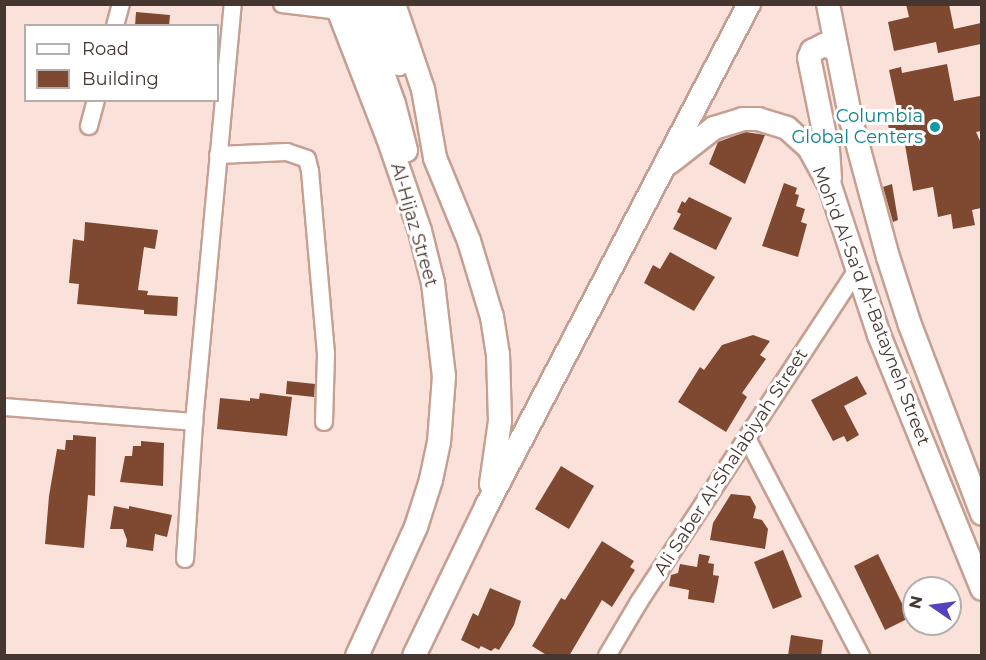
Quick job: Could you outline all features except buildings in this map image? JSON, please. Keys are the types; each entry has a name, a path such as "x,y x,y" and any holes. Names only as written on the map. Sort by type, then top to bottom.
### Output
{"street":[{"path":"116,24 121,4"},
{"path":"185,558 194,422 232,4"},
{"path":"282,4 363,8 423,89 435,158 469,241 492,317 498,354 500,421 487,505"},
{"path":"419,654 487,505 749,4"},
{"name":"Moh'd Al-Sa'd Al-Batayneh Street","path":"828,4 868,188 910,325 981,514"},
{"name":"Al-Hijaz Street","path":"357,656 416,527 439,442 443,351 433,282 420,231 388,138 363,8"},
{"path":"830,186 828,151 809,58 812,51 824,45 837,50"},
{"path":"89,126 95,102"},
{"name":"Moh'd Al-Sa'd Al-Batayneh Street","path":"663,168 714,128 728,122 758,119 787,128 799,137 815,157 830,186 879,335 981,590"},
{"path":"218,155 287,152 307,159 310,171 326,354 324,422"},
{"name":"Ali Saber Al-Shalabiyah Street","path":"607,656 639,602 748,440 857,270"},
{"path":"879,335 910,325"},
{"path":"4,407 194,422"},
{"path":"748,440 861,656"}],"place":[{"name":"Columbia Global Centers","path":"935,127"}]}
